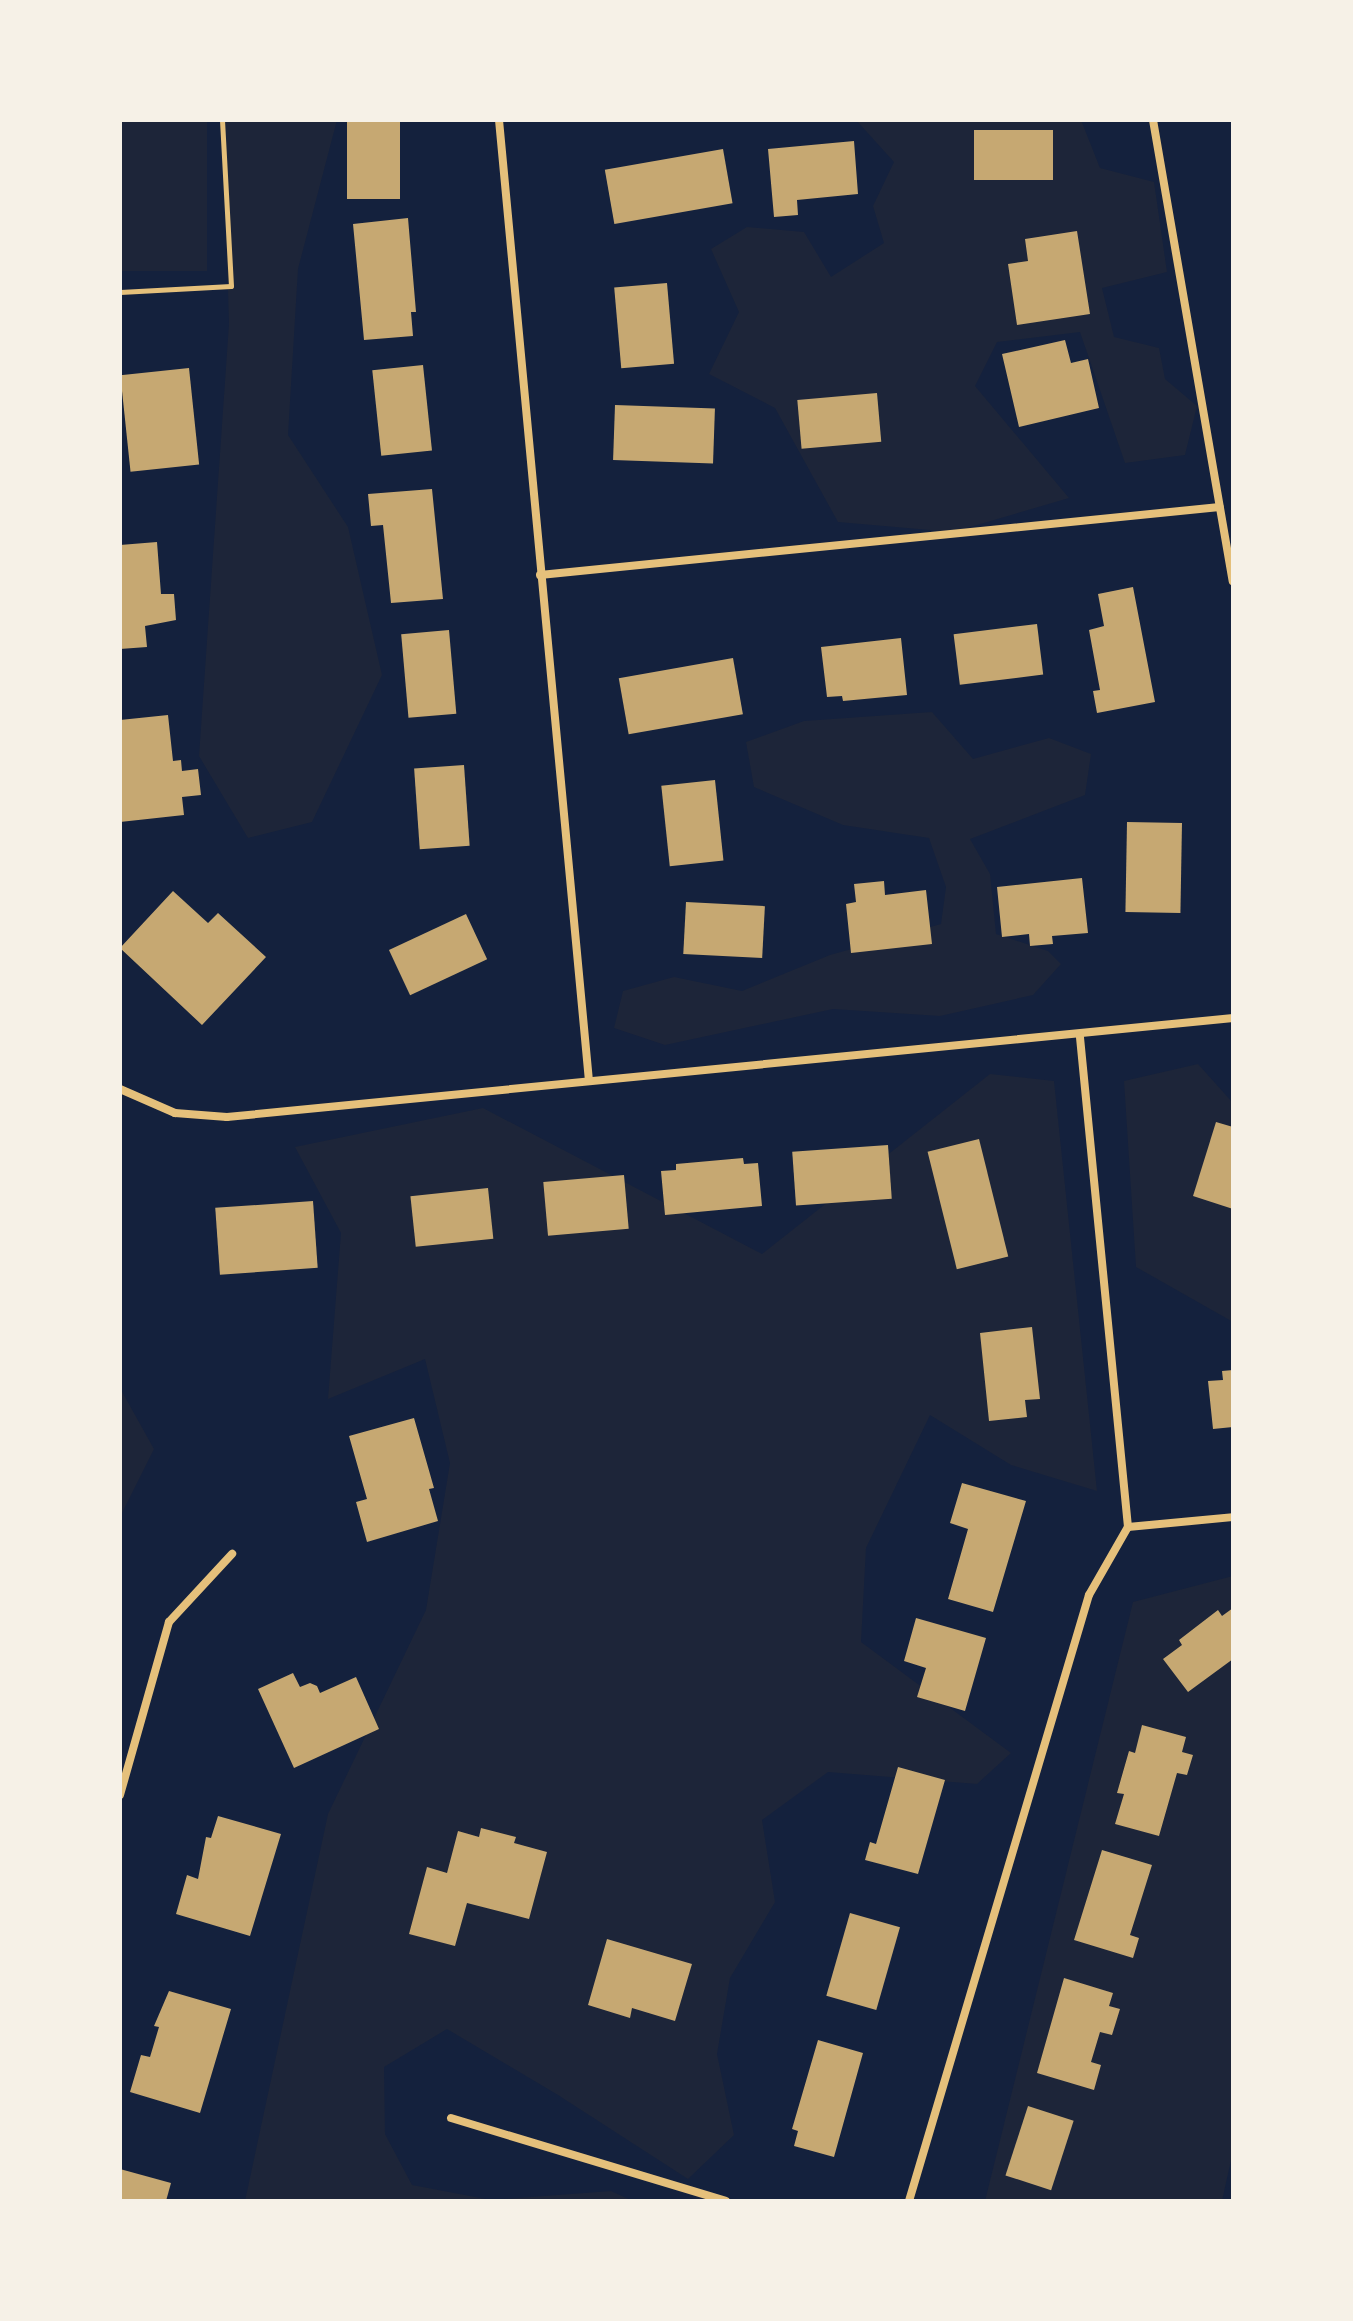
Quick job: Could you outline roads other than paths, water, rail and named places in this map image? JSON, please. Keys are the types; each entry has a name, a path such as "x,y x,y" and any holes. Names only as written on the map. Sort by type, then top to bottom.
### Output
{"street":[{"path":"499,120 589,1081"},
{"path":"1153,120 1233,581"},
{"path":"540,575 1220,507"},
{"path":"120,1089 175,1113 227,1117 1233,1018"},
{"path":"909,2201 1089,1595 1128,1527 1080,1035"},
{"path":"1128,1527 1233,1517"},
{"path":"120,1795 169,1622 232,1554"},
{"path":"451,2118 726,2201"}]}
